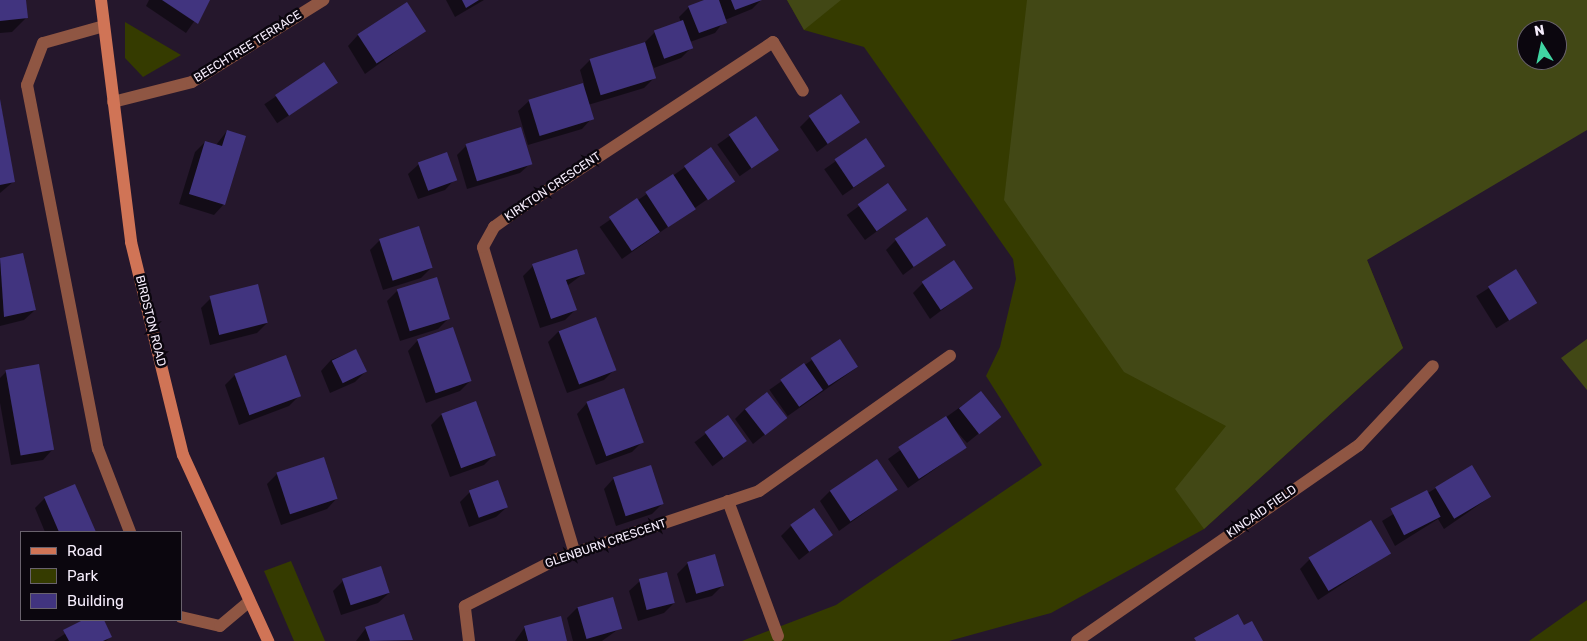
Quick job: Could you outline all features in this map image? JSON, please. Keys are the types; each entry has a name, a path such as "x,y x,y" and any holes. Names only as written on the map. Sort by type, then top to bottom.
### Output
{"main road":[{"name":"BIRDSTON ROAD","path":"101,0 112,102 131,242 183,455 248,603 268,641"}],"street":[{"name":"BEECHTREE TERRACE","path":"112,102 192,82 323,0"},
{"path":"104,26 42,43 26,84 98,449 130,531"},
{"name":"KIRKTON CRESCENT","path":"575,554 483,247 494,227 519,209 774,42 803,90"},
{"name":"GLENBURN CRESCENT","path":"469,641 465,606 575,554 759,491 950,356"},
{"name":"KINCAID FIELD","path":"1077,641 1359,445 1433,366"},
{"path":"728,501 778,636"},
{"path":"182,617 220,626 248,603"}],"green space":[{"path":"787,0 1587,0 1587,73 1367,260 1403,348 1204,529 1051,613 949,641 742,641 836,605 1042,465 986,376 1000,347 1016,279 1013,259 864,47 804,30"},
{"path":"787,0 841,0 804,30"},
{"path":"1027,0 1587,0 1587,130 1367,260 1403,348 1204,529 1175,489 1226,426 1124,372 1004,200"},
{"path":"125,22 181,55 143,77 125,58"},
{"path":"1587,339 1587,390 1561,358"},
{"path":"291,561 325,641 294,641 264,571"},
{"path":"1587,600 1587,641 1529,641"}],"building":[{"path":"0,0 26,0 28,18 0,21"},
{"path":"162,0 210,0 198,24"},
{"path":"462,0 479,0 466,8"},
{"path":"704,0 719,0 727,23 699,33 688,6"},
{"path":"731,0 762,0 735,10"},
{"path":"407,2 426,31 377,63 358,34"},
{"path":"683,20 693,48 664,59 654,31"},
{"path":"645,42 656,78 601,95 590,59"},
{"path":"324,62 338,83 289,116 275,95"},
{"path":"583,83 594,119 540,136 528,100"},
{"path":"841,94 860,122 828,144 809,116"},
{"path":"0,99 15,182 0,185"},
{"path":"756,116 779,150 752,168 729,134"},
{"path":"521,127 532,164 477,181 466,144"},
{"path":"227,130 246,136 225,205 189,194 205,141 222,146"},
{"path":"866,138 885,166 854,187 834,159"},
{"path":"711,147 735,181 708,200 684,166"},
{"path":"447,152 457,180 428,191 418,163"},
{"path":"673,174 696,209 668,227 645,192"},
{"path":"888,183 907,210 877,231 858,204"},
{"path":"637,198 660,232 632,251 609,217"},
{"path":"927,217 946,245 914,267 895,239"},
{"path":"419,226 433,268 393,281 379,239"},
{"path":"577,249 585,274 566,280 577,310 551,319 532,264"},
{"path":"23,253 36,310 4,317 0,258"},
{"path":"954,260 973,288 941,310 922,282"},
{"path":"1516,269 1537,303 1509,320 1488,286"},
{"path":"437,277 450,319 410,331 397,289"},
{"path":"258,284 268,323 219,335 209,296"},
{"path":"596,317 616,370 579,385 559,331"},
{"path":"453,327 472,381 436,393 417,339"},
{"path":"840,339 858,367 829,386 811,358"},
{"path":"356,349 367,371 343,383 332,361"},
{"path":"286,355 301,396 249,415 234,374"},
{"path":"804,363 823,390 799,407 780,380"},
{"path":"39,364 54,450 21,456 6,370"},
{"path":"624,388 644,443 606,456 586,402"},
{"path":"981,391 1001,417 979,434 959,408"},
{"path":"767,392 787,418 765,435 745,409"},
{"path":"476,401 496,456 461,468 441,414"},
{"path":"728,415 747,441 723,458 705,432"},
{"path":"946,416 967,448 919,479 898,447"},
{"path":"324,457 338,499 290,514 276,472"},
{"path":"877,459 898,490 850,522 830,491"},
{"path":"651,465 664,504 626,516 613,477"},
{"path":"1472,465 1491,497 1454,519 1435,487"},
{"path":"498,480 508,507 479,518 469,491"},
{"path":"75,484 96,531 59,531 44,497"},
{"path":"1427,490 1441,517 1404,535 1390,509"},
{"path":"814,508 833,535 809,552 790,525"},
{"path":"1371,520 1391,553 1329,591 1308,558"},
{"path":"715,554 724,586 696,594 687,562"},
{"path":"381,566 390,593 351,605 342,579"},
{"path":"667,572 675,603 647,610 639,579"},
{"path":"613,597 622,629 587,639 577,607"},
{"path":"404,614 413,640 370,641 365,627"},
{"path":"1238,614 1244,625 1252,621 1263,641 1196,641 1194,638"},
{"path":"561,616 567,641 528,641 524,626"},
{"path":"81,621 104,621 112,637 103,641 69,641 63,630"}]}
